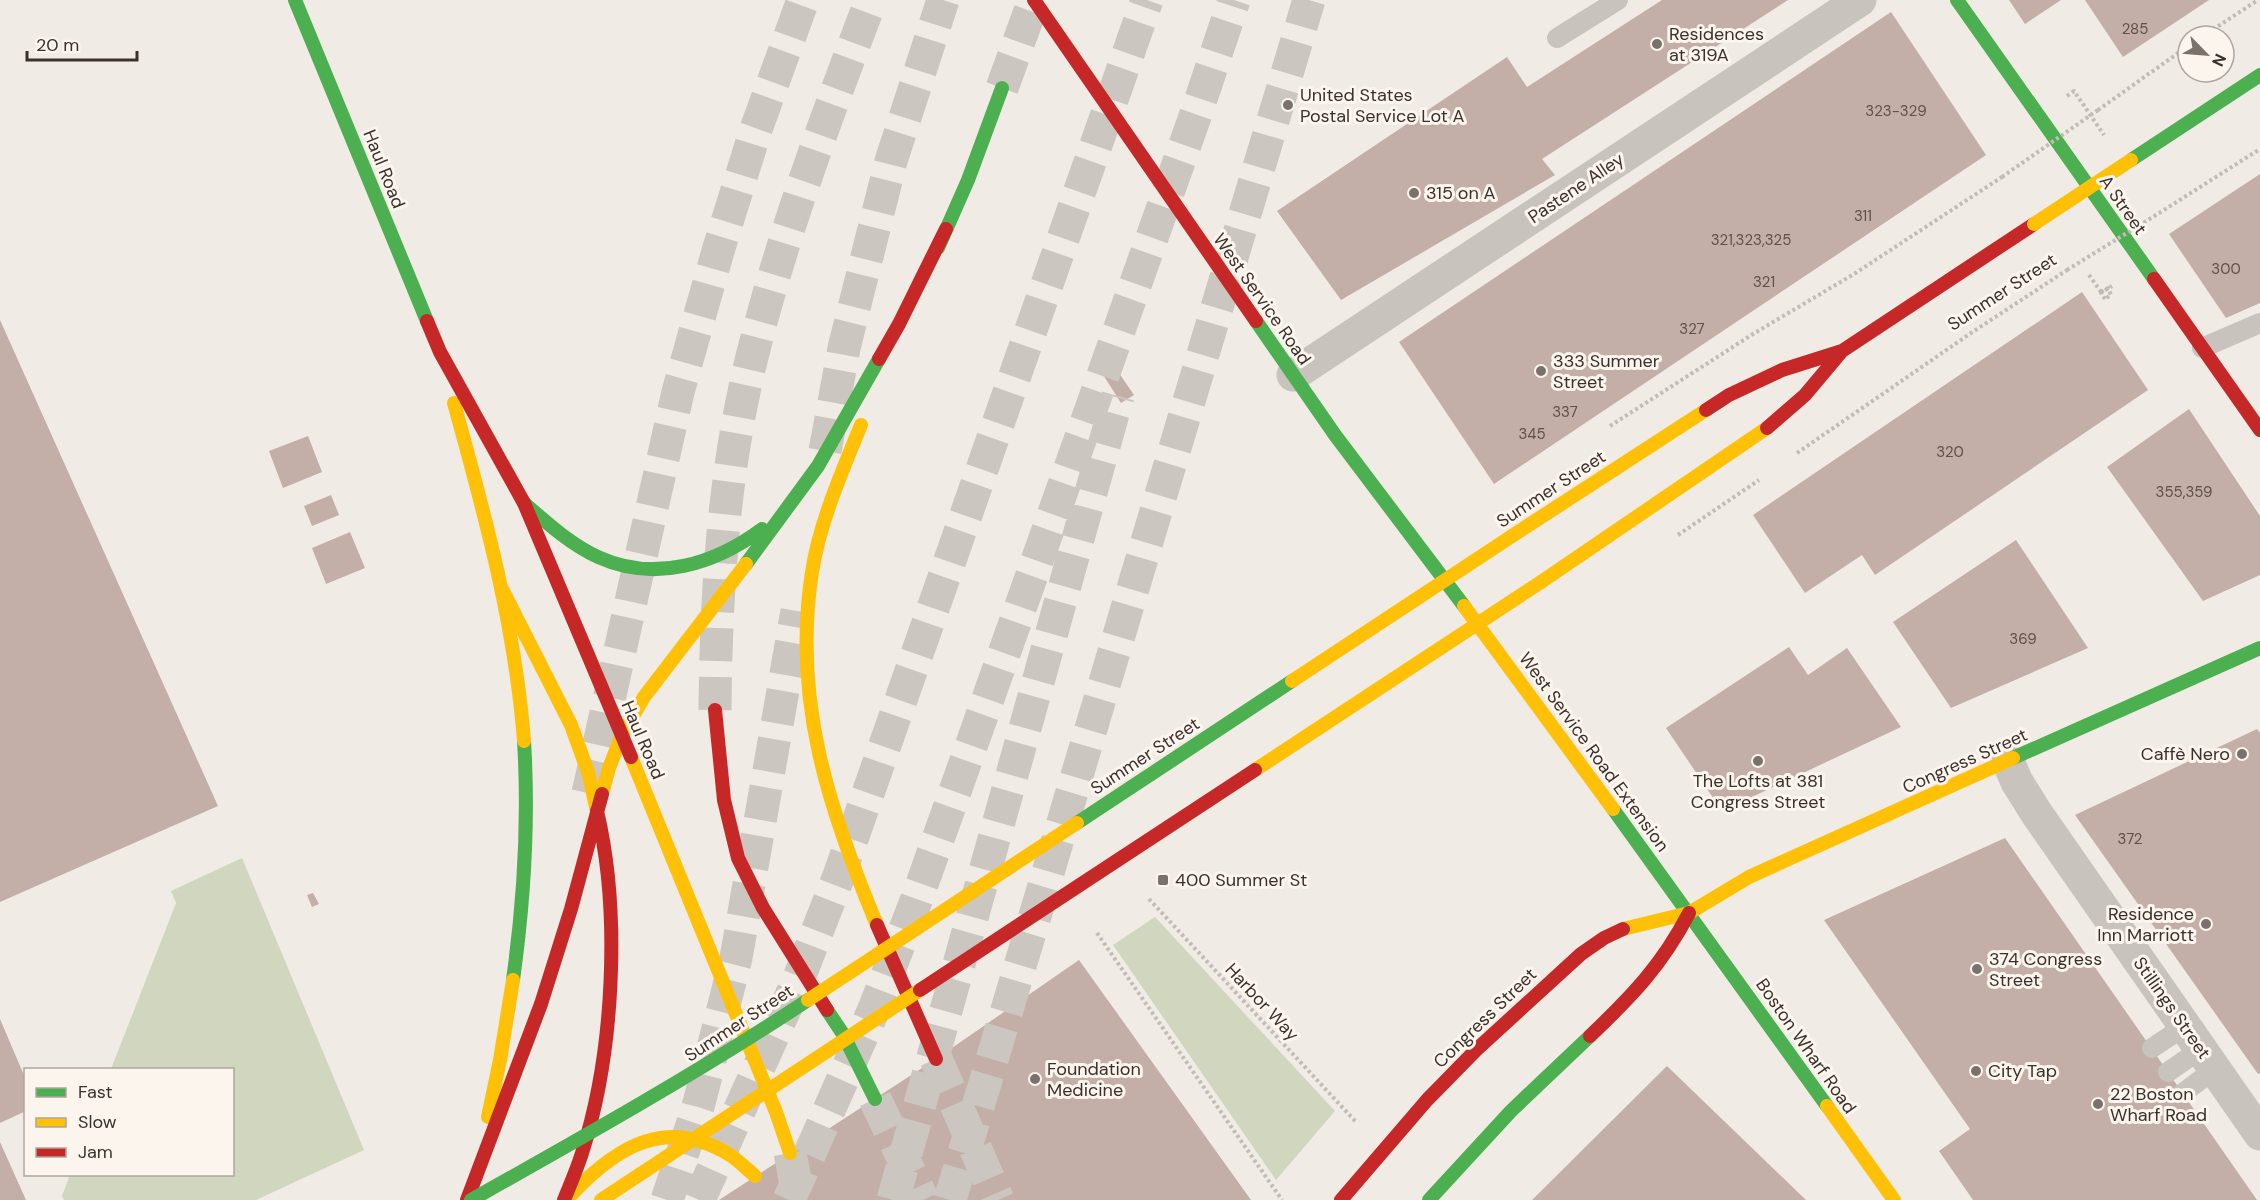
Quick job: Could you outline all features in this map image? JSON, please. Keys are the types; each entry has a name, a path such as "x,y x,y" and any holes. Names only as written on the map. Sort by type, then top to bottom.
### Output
{"main road":[{"name":"Haul Road","path":"295,0 440,352 524,503 780,1121 790,1153"},
{"name":"West Service Road","path":"1034,0 1293,375 1374,488 1469,612"},
{"name":"A Street","path":"1957,0 2260,430"},
{"name":"Summer Street","path":"468,1200 671,1087 741,1044 1729,395 1782,370 1842,351 2260,75"},
{"path":"936,1059 866,899 842,833 814,738 805,681 805,619 811,572 822,531 869,407 968,180 1002,88"},
{"path":"468,1200 541,1004 571,909 609,768 622,735 644,697 796,498 833,441 889,343 946,229"},
{"name":"Summer Street","path":"601,1200 1541,582 1774,423 1806,395 1842,351"},
{"name":"Haul Road","path":"440,352 486,519 503,591 514,647 523,738 524,884 514,983 504,1042 468,1200"},
{"path":"524,503 566,538 599,557 631,566 668,568 708,561 726,553 762,530 796,498"},
{"path":"503,591 569,722 588,773 603,854 609,912 609,998 593,1116 582,1158 566,1200"},
{"name":"West Service Road Extension","path":"1469,612 1689,913"},
{"name":"Congress Street","path":"1341,1200 1427,1100 1484,1042 1581,954 1604,938 1630,926 1689,913 1749,878 2259,651"},
{"path":"715,710 724,800 738,858 763,908 843,1034 875,1099"},
{"path":"1430,1200 1512,1111 1633,995 1672,945 1689,913"},
{"name":"Boston Wharf Road","path":"1689,913 1894,1200"},
{"path":"566,1200 584,1180 608,1160 634,1145 660,1137 688,1138 716,1147 740,1162 755,1176"}],"street":[{"name":"Pastene Alley","path":"1293,375 1860,0"},
{"name":"Stillings Street","path":"2008,761 2017,782 2037,814 2260,1134"}],"lane":[{"path":"1557,39 1618,0"},
{"path":"2202,348 2260,323"},
{"path":"2152,1048 2200,1048"},
{"path":"2168,1072 2200,1048"},
{"path":"2183,1093 2200,1048"}],"path":[{"path":"2221,24 2258,0"},
{"name":"Summer Street","path":"1604,430 1681,379 1854,274 2002,177 2176,55"},
{"path":"2074,91 2110,144"},
{"name":"Summer Street","path":"1788,460 1971,333 2260,149"},
{"path":"2090,275 2101,292 2108,288 2111,295 2105,299 2101,293 2112,286"},
{"path":"1673,538 1768,473"},
{"name":"Harbor Way","path":"1149,899 1356,1122"},
{"path":"1098,933 1282,1200"}],"green space":[{"path":"242,858 364,1150 256,1200 64,1200 62,1196 70,1176 234,1176 234,1068 111,1068 176,903 171,891"},
{"path":"1155,917 1335,1111 1276,1180 1113,945"}],"building":[{"name":"315 on A","path":"1662,0 1788,0 1542,159 1555,175 1341,300 1277,211 1507,57 1527,87"},
{"path":"2009,0 2061,0 2025,24"},
{"path":"2085,0 2209,0 2123,57"},
{"path":"1891,12 1986,155 1494,484 1399,342"},
{"path":"2260,174 2260,303 2226,318 2169,234"},
{"path":"2082,292 2148,390 1875,575 1862,555 1805,593 1753,515"},
{"path":"0,320 218,806 0,902"},
{"path":"1106,354 1134,395 1121,403 1095,362"},
{"path":"2189,409 2260,516 2260,575 2203,601 2107,467"},
{"path":"308,436 322,472 283,488 269,451"},
{"path":"331,495 339,515 312,526 304,506"},
{"path":"350,532 365,568 326,584 312,548"},
{"path":"2016,540 2088,648 1951,708 1893,622"},
{"name":"The Lofts at 381 Congress Street","path":"1789,647 1808,675 1847,648 1901,727 1722,811 1666,728"},
{"name":"Residence Inn Marriott","path":"2257,729 2260,733 2260,1073 2258,1074 2075,815"},
{"path":"2005,838 2257,1200 1973,1200 1939,1151 1970,1129 1824,920"},
{"path":"313,893 319,904 312,907 307,895"},
{"name":"Foundation Medicine","path":"1079,960 1251,1200 719,1200 936,1059"},
{"path":"0,1019 24,1075 24,1112 0,1123"},
{"path":"1667,1066 1806,1200 1532,1200"},
{"path":"0,1142 26,1200 0,1200"}],"tunnel":[{"path":"588,793 678,392 756,129 803,0"},
{"path":"715,710 717,618 724,526 744,390 767,301 794,214 823,128 871,0"},
{"path":"825,451 844,348 891,161 943,0"},
{"path":"1002,88 1034,0"},
{"path":"699,1200 799,978 840,873 1147,0"},
{"path":"789,1200 874,1009 916,901 1197,111 1234,0"},
{"path":"950,1200 1309,0"},
{"path":"893,1200 1118,396"},
{"path":"667,1200 698,1107 736,958 797,611"},
{"path":"936,1059 998,1200"},
{"path":"875,1099 923,1200"},
{"path":"790,1153 799,1200"}],"traffic: fast":[{"path":"295,0 427,321"},
{"path":"1957,0 2154,279"},
{"path":"2131,160 2260,75"},
{"path":"938,248 968,180 1002,88"},
{"path":"1256,321 1335,435 1464,606"},
{"path":"746,564 818,466 879,359"},
{"path":"524,503 559,533 588,552 619,565 641,569 663,569 704,560 725,552 762,529"},
{"path":"2013,758 2260,648"},
{"path":"1077,823 1292,681"},
{"path":"513,980 524,861 526,801 524,741"},
{"path":"1613,809 1827,1106"},
{"path":"471,1200 684,1078 808,1000"},
{"path":"827,1010 843,1034 875,1099"},
{"path":"1429,1200 1511,1111 1590,1036"}],"traffic: slow":[{"path":"2034,224 2131,160"},
{"path":"454,403 477,487 506,613 514,655 524,741"},
{"path":"1512,536 1706,410"},
{"path":"861,425 820,534 812,572 807,619 807,665 811,709 830,796 877,925"},
{"path":"1541,582 1767,428"},
{"path":"1292,681 1512,536"},
{"path":"602,794 622,735 644,697 746,564"},
{"path":"1255,770 1541,582"},
{"path":"503,591 571,725 588,772 597,811"},
{"path":"1464,606 1613,809"},
{"path":"631,757 776,1112 790,1153"},
{"path":"1623,929 1689,913 1749,877 2013,758"},
{"path":"808,1000 1077,823"},
{"path":"488,1117 513,980"},
{"path":"601,1200 920,990"},
{"path":"1827,1106 1894,1200"},
{"path":"572,1194 607,1162 625,1150 644,1142 664,1138 685,1138 707,1144 730,1155 755,1176"}],"traffic: jam":[{"path":"1034,0 1256,321"},
{"path":"1706,410 1729,395 1782,370 1842,351 2034,224"},
{"path":"879,359 946,229"},
{"path":"2154,279 2260,430"},
{"path":"427,321 440,352 524,503 631,757"},
{"path":"1767,428 1805,395 1842,351"},
{"path":"715,710 724,800 738,858 763,908 827,1010"},
{"path":"920,990 1255,770"},
{"path":"467,1200 541,1004 571,909 602,794"},
{"path":"564,1200 580,1159 593,1114 607,1028 611,938 609,893 605,851 597,811"},
{"path":"1590,1036 1645,979 1668,949 1689,913"},
{"path":"877,925 936,1059"},
{"path":"1341,1200 1427,1100 1476,1050 1581,954 1604,938 1623,929"}],"place":[{"name":"Residences at 319A","path":"1657,44"},
{"name":"United States Postal Service Lot A","path":"1288,105"},
{"name":"315 on A","path":"1414,193"},
{"name":"333 Summer Street","path":"1541,371"},
{"name":"Caffè Nero","path":"2242,754"},
{"name":"The Lofts at 381 Congress Street","path":"1758,761"},
{"name":"400 Summer St","path":"1163,880"},
{"name":"Residence Inn Marriott","path":"2206,924"},
{"name":"374 Congress Street","path":"1977,969"},
{"name":"City Tap","path":"1976,1071"},
{"name":"Foundation Medicine","path":"1035,1079"},
{"name":"22 Boston Wharf Road","path":"2098,1104"}]}
